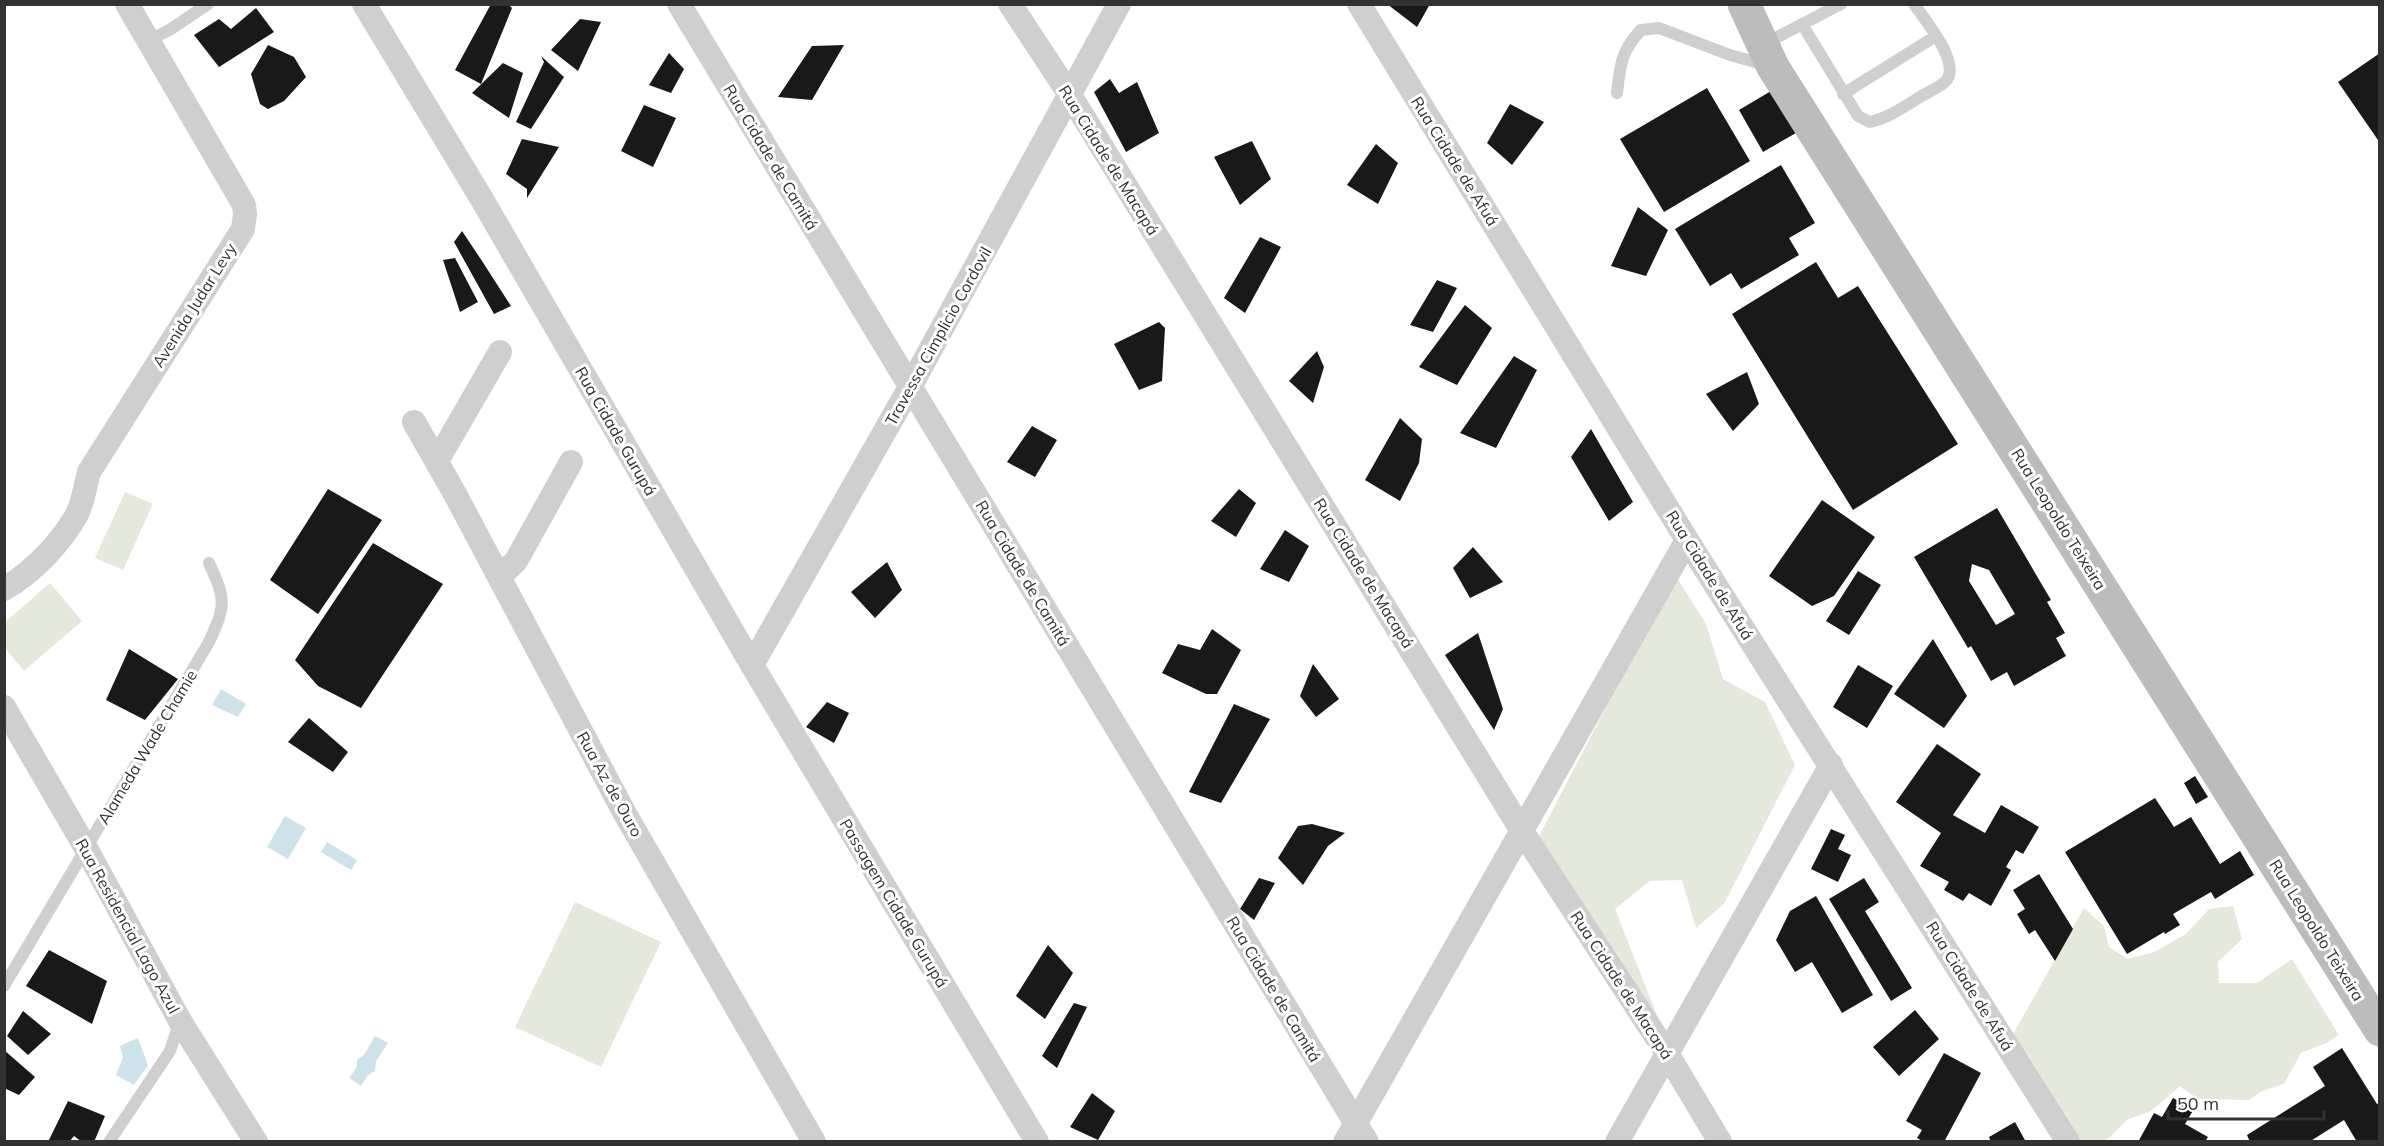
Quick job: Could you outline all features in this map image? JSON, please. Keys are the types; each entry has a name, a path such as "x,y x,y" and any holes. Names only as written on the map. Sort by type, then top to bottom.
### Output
{"main road":[{"name":"Rua Leopoldo Teixeira","path":"1744,4 1768,56 2379,1030"}],"street":[{"name":"Avenida Judar Levy","path":"4,589 19,580 48,553 77,515 89,472 243,229 244,205 127,4"},
{"name":"Rua Cidade Gurupá","path":"364,4 480,196 752,665"},
{"name":"Rua Cidade de Camitá","path":"679,4 1356,1136"},
{"name":"Rua Cidade de Macapá","path":"1010,4 1070,95 1522,831 1668,1055 1720,1142"},
{"name":"Travessa Cimplicio Cordovil","path":"752,665 910,387 1119,4"},
{"name":"Rua Cidade de Afuá","path":"1359,4 1687,540 1832,765 2068,1142"},
{"path":"437,461 500,352"},
{"name":"Rua Az de Ouro","path":"414,422 624,812 814,1142"},
{"path":"499,577 516,561 571,462"},
{"path":"1356,1136 1522,831 1687,540"},
{"name":"Passagem Cidade Gurupá","path":"752,665 1037,1142"},
{"name":"Rua Residencial Lago Azul","path":"4,707 87,850 180,1021 256,1142"},
{"path":"1617,1142 1832,765"}],"lane":[{"path":"148,41 171,29 208,4"},
{"path":"1617,93 1620,60 1630,41 1641,30 1659,28 1730,55 1768,56 1802,24 1841,4"},
{"path":"1802,24 1858,116 1869,122 1879,120 1945,82 1950,74 1950,63 1936,36 1914,4"},
{"path":"1843,94 1936,36"},
{"name":"Alameda Wade Chamie","path":"4,986 209,642 222,613 222,591 208,563"},
{"path":"109,1142 170,1051 180,1021"}],"shaded area":[{"path":"125,492 153,504 123,570 95,558"},
{"path":"1675,575 1706,624 1723,679 1765,702 1795,765 1724,904 1696,928 1682,880 1650,881 1615,909 1658,1018 1538,838"},
{"path":"50,583 82,621 24,671 5,648 5,622"},
{"path":"575,902 661,942 601,1067 515,1027"},
{"path":"2233,906 2242,939 2218,962 2219,983 2257,983 2292,959 2339,1035 2301,1053 2284,1084 2262,1091 2249,1100 2198,1099 2180,1086 2151,1111 2127,1120 2109,1138 2101,1142 2076,1141 2012,1036 2084,908 2104,926 2109,947 2128,959 2154,952 2186,934 2209,909"}],"water":[{"path":"221,689 246,704 238,717 212,705"},
{"path":"285,816 306,828 288,859 267,847"},
{"path":"327,842 357,860 351,870 321,852"},
{"path":"375,1036 388,1043 376,1061 375,1071 368,1075 361,1086 349,1078 357,1067 357,1060 364,1055"},
{"path":"138,1038 148,1065 134,1085 116,1075 123,1057 120,1046"}],"building":[{"path":"491,4 508,4 512,8 481,84 455,70"},
{"path":"1387,4 1430,4 1417,27"},
{"path":"256,8 274,32 219,67 194,35 219,19 231,29"},
{"path":"580,19 601,22 578,71 551,50"},
{"path":"268,45 294,57 306,77 284,101 268,109 260,104 251,74"},
{"path":"844,45 812,100 778,97 812,46"},
{"path":"669,53 684,69 671,93 649,85"},
{"path":"2380,53 2380,143 2338,82"},
{"path":"541,56 564,77 531,129 516,122 544,62"},
{"path":"503,63 523,73 509,118 472,93"},
{"path":"1110,79 1119,93 1137,82 1159,133 1126,152 1094,92"},
{"path":"1707,88 1750,161 1664,212 1620,139"},
{"path":"1771,91 1796,133 1763,152 1739,110"},
{"path":"1510,104 1544,122 1512,165 1487,143"},
{"path":"644,105 676,118 653,167 621,151"},
{"path":"522,139 559,147 527,198 527,189 506,174"},
{"path":"1252,141 1271,179 1240,205 1214,157"},
{"path":"1376,144 1398,163 1378,204 1347,185"},
{"path":"1781,165 1815,223 1789,238 1799,255 1741,289 1731,273 1710,286 1675,229"},
{"path":"1638,207 1668,230 1646,276 1611,266"},
{"path":"462,231 511,306 494,314 454,242"},
{"path":"1260,237 1281,247 1245,313 1224,298"},
{"path":"455,258 478,302 460,312 443,260"},
{"path":"1816,262 1838,298 1858,286 1958,444 1853,510 1732,314"},
{"path":"1437,280 1457,288 1433,332 1410,325"},
{"path":"1465,305 1492,328 1457,385 1419,367"},
{"path":"1159,322 1165,328 1162,381 1139,390 1114,344"},
{"path":"1317,351 1324,367 1313,403 1289,381"},
{"path":"1514,356 1537,370 1496,448 1460,433"},
{"path":"1747,372 1759,404 1733,431 1706,394"},
{"path":"1400,418 1422,439 1419,463 1400,501 1365,480"},
{"path":"1032,426 1057,440 1035,477 1007,462"},
{"path":"1591,429 1633,502 1609,521 1571,457"},
{"path":"328,489 382,520 318,614 270,580"},
{"path":"1239,489 1256,503 1236,537 1211,521"},
{"path":"1822,500 1875,537 1834,596 1812,606 1769,576"},
{"path":"1997,508 2051,600 2047,602 2065,633 2056,638 2066,656 2014,686 2007,672 1991,681 1971,646 1968,648 1914,557","holes":["1972,564 1989,570 2015,614 1996,625 1969,581"]},
{"path":"1285,530 1309,546 1289,582 1260,569"},
{"path":"373,543 443,584 361,708 318,686 295,660"},
{"path":"1473,547 1503,582 1470,598 1453,568"},
{"path":"887,562 902,590 875,618 851,592"},
{"path":"1858,571 1881,585 1849,635 1826,621"},
{"path":"1212,629 1241,650 1217,694 1206,694 1162,673 1178,644 1200,650"},
{"path":"1478,633 1503,709 1494,730 1445,655"},
{"path":"1933,639 1967,696 1944,728 1894,694"},
{"path":"129,649 178,679 145,720 106,700"},
{"path":"1313,664 1339,699 1316,717 1300,696"},
{"path":"1858,665 1893,686 1867,728 1833,707"},
{"path":"827,702 849,713 834,743 806,727"},
{"path":"1234,704 1270,719 1221,803 1189,792"},
{"path":"309,718 348,752 333,772 288,742"},
{"path":"1937,744 1981,774 1953,815 1985,833 2001,805 2039,827 2023,854 2016,850 2006,867 2011,870 1991,906 1969,893 1963,901 1944,890 1949,882 1920,866 1941,833 1896,802"},
{"path":"2195,776 2208,797 2196,804 2184,783"},
{"path":"2155,798 2174,827 2191,817 2220,864 2240,851 2254,875 2215,899 2211,892 2173,914 2180,925 2127,954 2065,852"},
{"path":"1312,824 1345,833 1328,846 1303,885 1278,858 1298,826"},
{"path":"1831,829 1845,835 1838,849 1851,855 1838,882 1811,869"},
{"path":"2039,874 2073,929 2055,961 2035,930 2029,934 2017,914 2025,909 2013,890"},
{"path":"1259,878 1275,883 1254,920 1240,909"},
{"path":"1864,878 1879,902 1865,911 1912,988 1891,1001 1829,899"},
{"path":"1816,896 1873,995 1842,1013 1812,962 1795,972 1776,940 1790,911"},
{"path":"1048,945 1073,973 1045,1019 1016,996"},
{"path":"49,950 107,981 92,1024 26,986"},
{"path":"1074,1003 1087,1007 1057,1068 1042,1056"},
{"path":"1915,1010 1939,1039 1899,1076 1873,1047"},
{"path":"23,1011 51,1034 28,1055 7,1036"},
{"path":"2342,1048 2377,1104 2380,1103 2380,1142 2357,1142 2344,1120 2309,1142 2250,1142 2247,1135 2325,1086 2313,1067"},
{"path":"4,1050 35,1077 19,1095 4,1088"},
{"path":"1944,1053 1981,1073 1944,1142 1924,1142 1917,1138 1922,1130 1906,1121"},
{"path":"1092,1093 1115,1111 1098,1140 1070,1127"},
{"path":"2173,1098 2194,1109 2185,1124 2208,1137 2205,1142 2138,1142 2154,1113 2162,1117"},
{"path":"68,1101 105,1116 94,1142 82,1142 74,1136 69,1142 48,1142"},
{"path":"2015,1122 2026,1142 1991,1142 1989,1137"}]}
